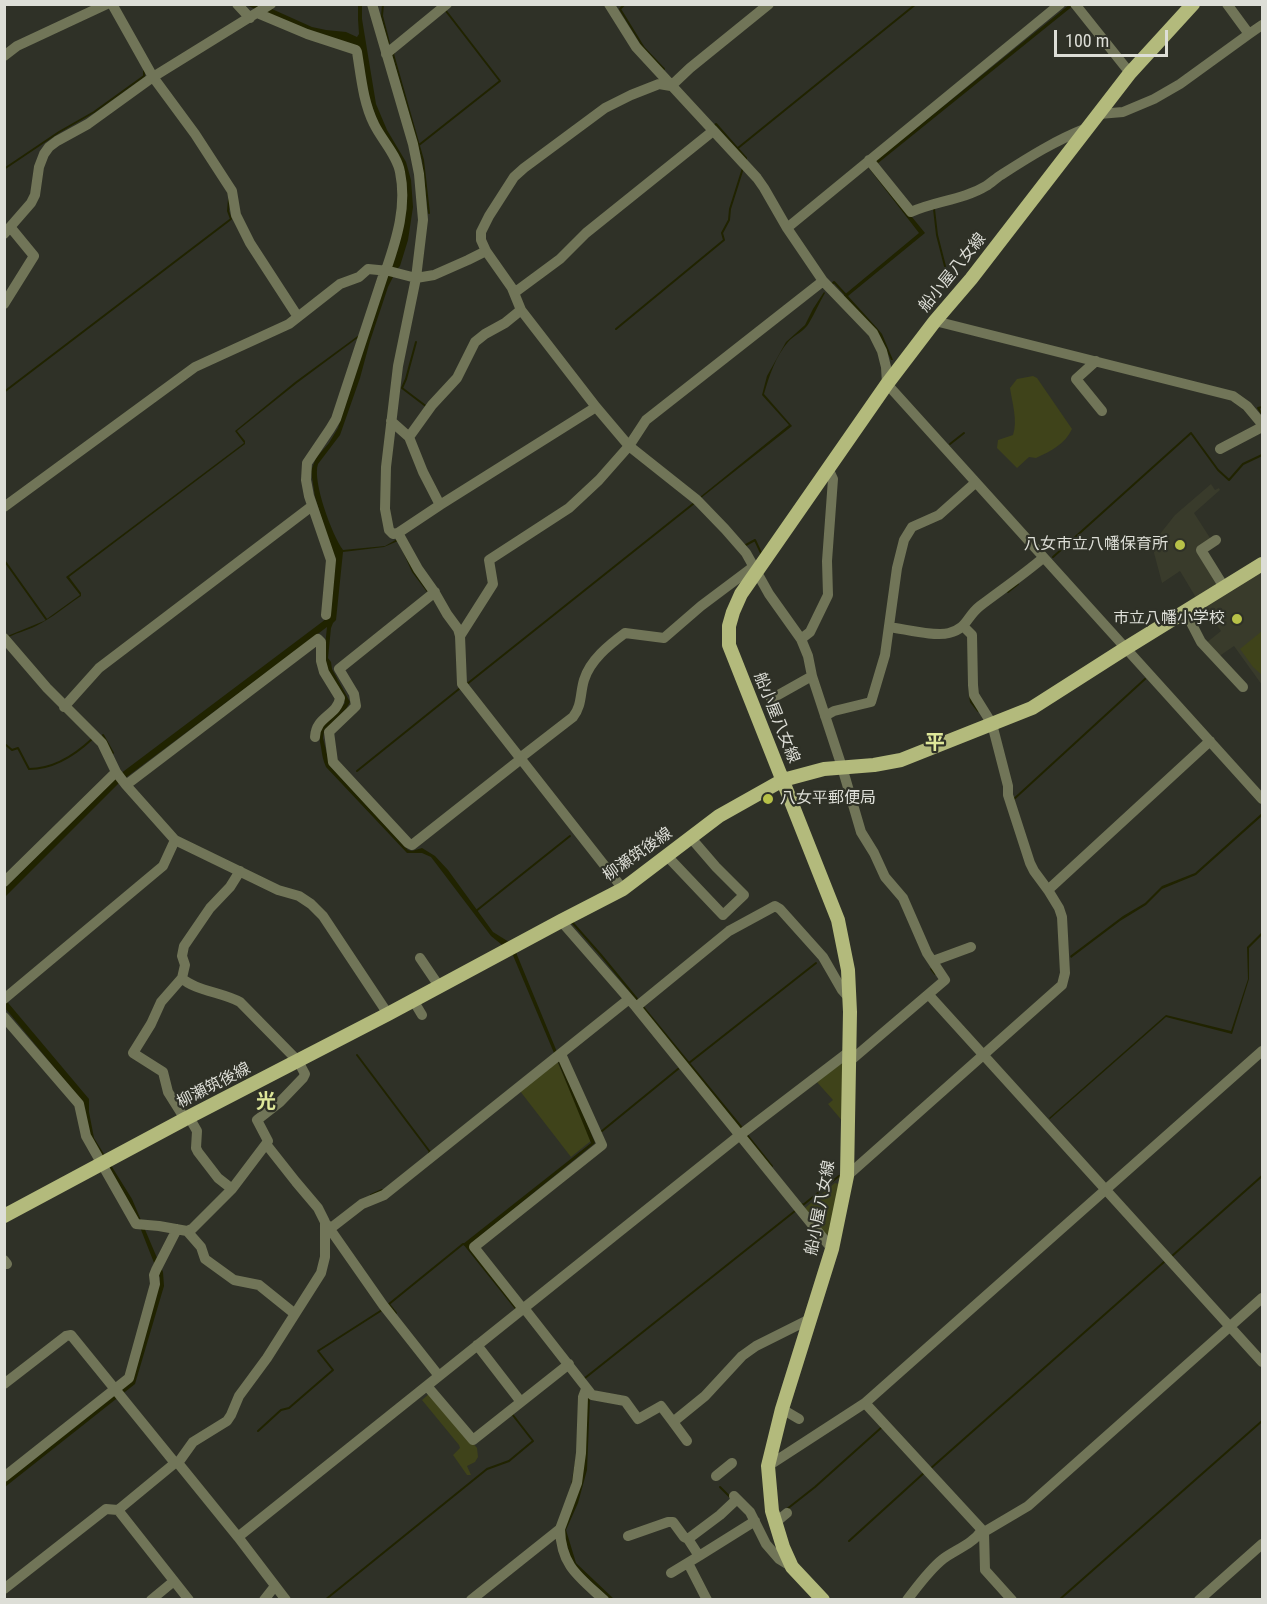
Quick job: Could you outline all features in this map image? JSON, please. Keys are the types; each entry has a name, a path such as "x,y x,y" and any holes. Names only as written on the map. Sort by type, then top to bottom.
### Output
{"main road":[{"name":"船小屋八女線","path":"819,1598 792,1567 783,1547 772,1511 768,1466 782,1409 832,1249 847,1176 850,1056 848,970 838,920 737,669 729,645 729,626 741,594 754,570 887,384 1131,73 1193,4"},
{"name":"柳瀬筑後線","path":"6,1213 623,889 719,816 783,780 824,769 874,765 901,760 1032,708 1263,564"}],"street":[{"path":"4,56 17,46 106,4"},
{"path":"112,4 153,77 195,134 232,191 236,215 250,243 298,317"},
{"path":"237,4 254,16 356,50 369,112 400,170 402,207 390,271 336,419 307,463 306,480 312,506 331,560 326,615"},
{"path":"4,304 34,256 8,231 35,195 39,167 49,147 88,124 153,77 271,4"},
{"path":"372,4 413,144 419,174 423,220 416,278 398,366 386,466 385,509 389,530 393,534 398,533 596,407"},
{"path":"386,54 447,4"},
{"path":"609,4 636,47 757,178 823,281 873,333 882,351 887,384 1263,799"},
{"path":"671,86 769,4"},
{"path":"787,228 872,163 1060,4"},
{"path":"1227,4 1249,34"},
{"path":"1076,5 1131,73"},
{"path":"1099,114 1123,112 1154,99 1180,84 1263,25"},
{"path":"238,1537 740,1135 850,1056 945,980 927,953 903,898 885,878 874,848 861,832 801,639 739,545 697,500 629,446 596,407 521,310 514,293 481,240 481,232 514,177 605,108 659,84 671,86"},
{"path":"872,163 911,212 986,186 1042,148 1087,128"},
{"path":"514,293 560,260 586,233 713,131"},
{"path":"420,249 432,247"},
{"path":"4,507 195,367 289,324 340,284 359,277 368,269 390,271 416,278 434,275 486,251"},
{"path":"460,636 493,584 489,560 569,508 599,480 629,446 646,420 823,281"},
{"path":"409,437 432,405 457,378 475,342 521,310"},
{"path":"935,321 1233,396 1247,406 1263,425 1220,449"},
{"path":"1095,361 1076,379 1102,411"},
{"path":"391,421 409,437 440,505"},
{"path":"801,639 810,632 828,595 826,561 832,479 828,468"},
{"path":"825,716 847,707 871,702 885,655 897,568 904,540 912,527 939,515 975,483"},
{"path":"64,707 99,668 312,506"},
{"path":"398,533 418,569 458,629 462,684 623,889"},
{"path":"1216,540 1201,550 1224,587"},
{"path":"889,627 931,634 948,634 964,627 978,607 1043,558"},
{"path":"435,592 339,669 354,694 356,706 329,732 333,762 412,845 573,717 578,711 587,672 594,661 615,641 625,633 664,638 701,606 754,570"},
{"path":"1185,611 1201,642 1243,687"},
{"path":"847,1176 1062,985 1065,973 1062,916 1030,863 1008,795 1008,786 992,724 974,695 972,635 964,627"},
{"path":"126,785 318,639 321,642 321,662 324,672 340,698 340,702 317,724 315,737"},
{"path":"6,641 64,707 102,743 116,772 175,840 278,890 299,896 311,904 323,916 388,1014"},
{"path":"771,699 812,676"},
{"path":"1048,890 1210,741"},
{"path":"4,882 116,772"},
{"path":"667,856 723,915 744,895 691,838"},
{"path":"5,998 163,866 175,840"},
{"path":"232,1189 218,1178 198,1152 196,1148 197,1131 168,1092 163,1072 133,1053 151,1024 161,1002 182,978 185,965 182,956 184,946 210,908 230,887 240,871"},
{"path":"328,1225 362,1204 384,1195 561,1054 729,931 775,906 824,957 842,990 849,998"},
{"path":"561,921 633,1003 832,1249"},
{"path":"933,961 972,947"},
{"path":"420,958 439,987"},
{"path":"4,1017 79,1104 86,1136 105,1162 136,1224 182,1230 192,1229 232,1189 268,1141 257,1120 280,1102 305,1074 298,1061 240,1002 232,997 191,984 182,978"},
{"path":"929,995 1263,1362"},
{"path":"413,1000 422,1016"},
{"path":"768,1466 865,1403 1263,1051"},
{"path":"561,1054 602,1145 474,1247 592,1395 625,1401 639,1419 661,1406 687,1442"},
{"path":"266,1144 318,1208 383,1305 440,1376"},
{"path":"4,1589 106,1509 118,1510 177,1463 193,1442 227,1421 239,1396 267,1358 321,1273 328,1225"},
{"path":"4,1477 117,1393 129,1378 155,1284 154,1275 182,1230"},
{"path":"182,1230 201,1246 205,1259 234,1280 259,1285 295,1314"},
{"path":"907,1599 936,1565 983,1531 1028,1506 1263,1298"},
{"path":"673,1422 705,1396 742,1356 756,1346 810,1319"},
{"path":"4,1384 66,1336 71,1335 238,1537 286,1599"},
{"path":"477,1345 521,1402"},
{"path":"428,1386 473,1440 569,1364"},
{"path":"586,1389 583,1397 583,1426 577,1483 560,1529 560,1537 567,1562 573,1572 604,1599"},
{"path":"865,1403 983,1531 985,1570 1012,1599"},
{"path":"782,1409 799,1419"},
{"path":"716,1476 732,1463"},
{"path":"688,1539 720,1515 735,1498 750,1512 766,1544 779,1559 792,1567"},
{"path":"118,1510 189,1599"},
{"path":"775,1523 787,1513"},
{"path":"671,1573 755,1521"},
{"path":"628,1536 673,1522 699,1556"},
{"path":"471,1599 560,1529"},
{"path":"1199,1599 1263,1544"},
{"path":"688,1563 706,1599"},
{"path":"151,1599 174,1581"},
{"path":"264,1599 275,1586"}],"shaded area":[{"path":"246,5 263,5 312,27 346,32 357,37 359,34 358,5 362,5 362,19 376,104 387,130 406,162 411,180 413,207 408,240 400,266 388,287 340,435 318,464 317,472 324,508 343,550 385,546 399,538 413,570 428,592 412,572 398,541 384,547 343,552 336,620 331,628 328,658 350,702 324,731 323,738 330,766 408,850 422,848 435,856 448,870 493,932 509,942 515,950 557,1052 554,1053 512,953 491,936 431,857 422,853 407,853 326,767 323,760 320,731 325,721 345,703 326,667 327,627 120,782 5,897 5,888 120,774 326,619 335,562 315,497 311,471 316,458 338,428 407,203 350,45"},
{"path":"1069,5 1074,5 872,168 925,233 848,296 882,334 893,360 891,360 880,336 843,296 919,233 868,167"},
{"path":"824,292 807,326 790,340 780,354 764,394 792,426 701,498 789,425 762,395 767,376 786,342 805,325"},
{"path":"359,335 237,431 245,444 69,577 81,596 42,623 5,639 5,637 44,621 80,595 66,577 244,443 235,431 295,382"},
{"path":"1033,376 1037,378 1072,429 1066,439 1057,446 1036,458 1029,457 1017,468 997,448 998,440 1013,435 1015,424 1010,388 1017,379"},
{"name":"八女市立八幡保育所","path":"1211,484 1215,490 1219,488 1220,490 1194,513 1212,541 1198,549 1221,587 1198,601 1180,571 1162,583 1153,549 1160,534 1175,515"},
{"name":"市立八幡小学校","path":"1262,569 1262,685 1234,646 1218,657 1206,643 1221,631 1203,606"},
{"path":"1262,631 1262,675 1240,649"},
{"path":"1262,813 1262,816 1196,875 1162,889 1146,905 1120,921 1071,958 1070,956 1123,916 1145,903 1162,886 1195,873"},
{"path":"1262,932 1262,935 1249,948 1249,979 1232,1034 1166,1017 1049,1118 1166,1015 1231,1031 1248,979 1247,947"},
{"path":"4,998 89,1099 94,1138 132,1199 163,1272 164,1286 135,1384 5,1487 5,1482 132,1381 160,1278 134,1212 91,1141 82,1101 5,1008"},
{"path":"843,1058 844,1123 828,1104 833,1100 816,1081"},
{"path":"561,1060 595,1143 469,1245 517,1307 515,1309 463,1244 591,1143 558,1062"},
{"path":"557,1061 592,1140 571,1157 520,1091"},
{"path":"835,1183 839,1184 830,1237 805,1208"},
{"path":"430,1393 477,1448 478,1457 475,1462 467,1466 471,1475 467,1475 453,1455 460,1448 459,1445 422,1400"},
{"path":"586,1398 590,1398 587,1470 578,1503 566,1530 576,1563 614,1599 610,1599 573,1565 563,1532"}],"waterway":[{"path":"383,4 382,16 389,43"},
{"path":"625,4 620,9 644,48 664,69"},
{"path":"738,148 916,4"},
{"path":"419,145 500,81 446,11"},
{"path":"394,53 423,160 429,213"},
{"path":"4,169 59,132 94,112 144,76 144,71"},
{"path":"713,127 716,124 746,160"},
{"path":"616,329 724,240 722,233 729,220 730,209 743,168"},
{"path":"4,392 231,219 228,211 229,199"},
{"path":"934,209 937,235 947,274"},
{"path":"833,283 846,295"},
{"path":"416,342 402,388 427,407"},
{"path":"1262,407 1258,408 1262,414"},
{"path":"950,444 964,433"},
{"path":"1053,557 1191,433 1218,470 1229,480 1243,464 1262,455"},
{"path":"467,684 693,504"},
{"path":"744,546 755,540 761,553"},
{"path":"4,560 46,619"},
{"path":"1008,592 1018,584"},
{"path":"1014,799 1145,679"},
{"path":"357,771 459,689"},
{"path":"970,695 971,702 978,711"},
{"path":"103,735 113,753"},
{"path":"4,746 12,750 18,748 29,769 55,764 92,739"},
{"path":"476,911 570,836"},
{"path":"571,921 637,999"},
{"path":"689,1063 816,963"},
{"path":"931,969 935,974"},
{"path":"643,1007 742,1128"},
{"path":"357,1055 429,1153"},
{"path":"602,1131 678,1069"},
{"path":"748,1136 772,1166"},
{"path":"801,1204 803,1205 839,1176"},
{"path":"1172,1256 1262,1176"},
{"path":"371,1195 382,1190"},
{"path":"585,1378 795,1211"},
{"path":"396,1313 389,1304 463,1244 466,1245"},
{"path":"930,1469 1164,1262"},
{"path":"258,1431 333,1370 318,1351 382,1310"},
{"path":"325,1600 487,1469 509,1461 533,1441 512,1414"},
{"path":"1059,1600 1262,1421"},
{"path":"787,1509 882,1427"},
{"path":"849,1541 925,1472"},
{"path":"720,1487 730,1497"}],"place":[{"name":"八女市立八幡保育所","path":"1180,545"},
{"name":"市立八幡小学校","path":"1237,619"},
{"name":"八女平郵便局","path":"768,799"}],"district":[{"name":"平","path":"935,744"},
{"name":"光","path":"266,1103"}]}
